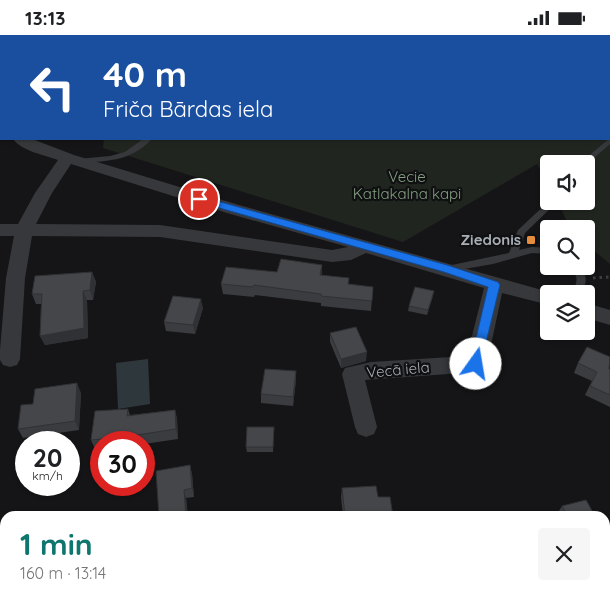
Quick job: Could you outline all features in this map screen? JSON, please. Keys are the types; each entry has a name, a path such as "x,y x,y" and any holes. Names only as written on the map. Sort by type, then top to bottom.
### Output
{"street":[{"path":"26,140 72,160 233,209 447,269 494,285 540,296"},
{"path":"10,359 13,288 25,229 56,172 72,160"},
{"path":"0,230 160,231 332,256 351,254 363,246"},
{"name":"Vecā iela","path":"366,427 353,374 371,371 476,364 494,285"},
{"path":"595,313 610,318"}],"lane":[{"path":"72,160 110,158 128,154 147,140"},
{"path":"593,155 610,140"},
{"path":"513,255 521,231 544,210"},
{"path":"447,269 532,250 540,250"}],"green space":[{"name":"Vecie Katlakalna kapi","path":"104,140 610,140 610,264 595,252 595,220 566,220 562,210 595,210 595,155 540,155 540,170 537,164 403,242 103,148"}],"shaded area":[{"path":"148,359 150,404 118,409 116,363"}],"building":[{"path":"281,259 322,265 320,275 349,278 348,284 373,287 372,301 321,296 321,294 254,285 253,287 221,284 226,267 277,272"},
{"path":"92,272 90,290 83,291 84,328 40,336 42,294 32,294 35,276"},
{"path":"415,287 434,291 428,310 409,306"},
{"path":"173,296 201,299 193,325 164,322"},
{"path":"356,327 367,352 341,359 330,333"},
{"path":"587,347 610,357 610,395 590,386 597,372 578,363"},
{"path":"265,369 296,371 293,397 261,394"},
{"path":"77,383 75,421 18,429 21,405 33,404 35,389"},
{"path":"128,409 127,416 175,410 176,429 155,432 92,431 95,411"},
{"path":"247,427 274,427 273,447 246,447"},
{"path":"190,465 192,488 184,490 186,511 159,511 156,471"},
{"path":"376,486 378,497 390,497 392,511 344,511 342,488"},
{"path":"586,500 592,511 565,511 562,506"}],"place":[{"name":"Ziedonis","path":"531,240"}],"route":[{"path":"199,199 447,269 494,285 476,364"}]}
